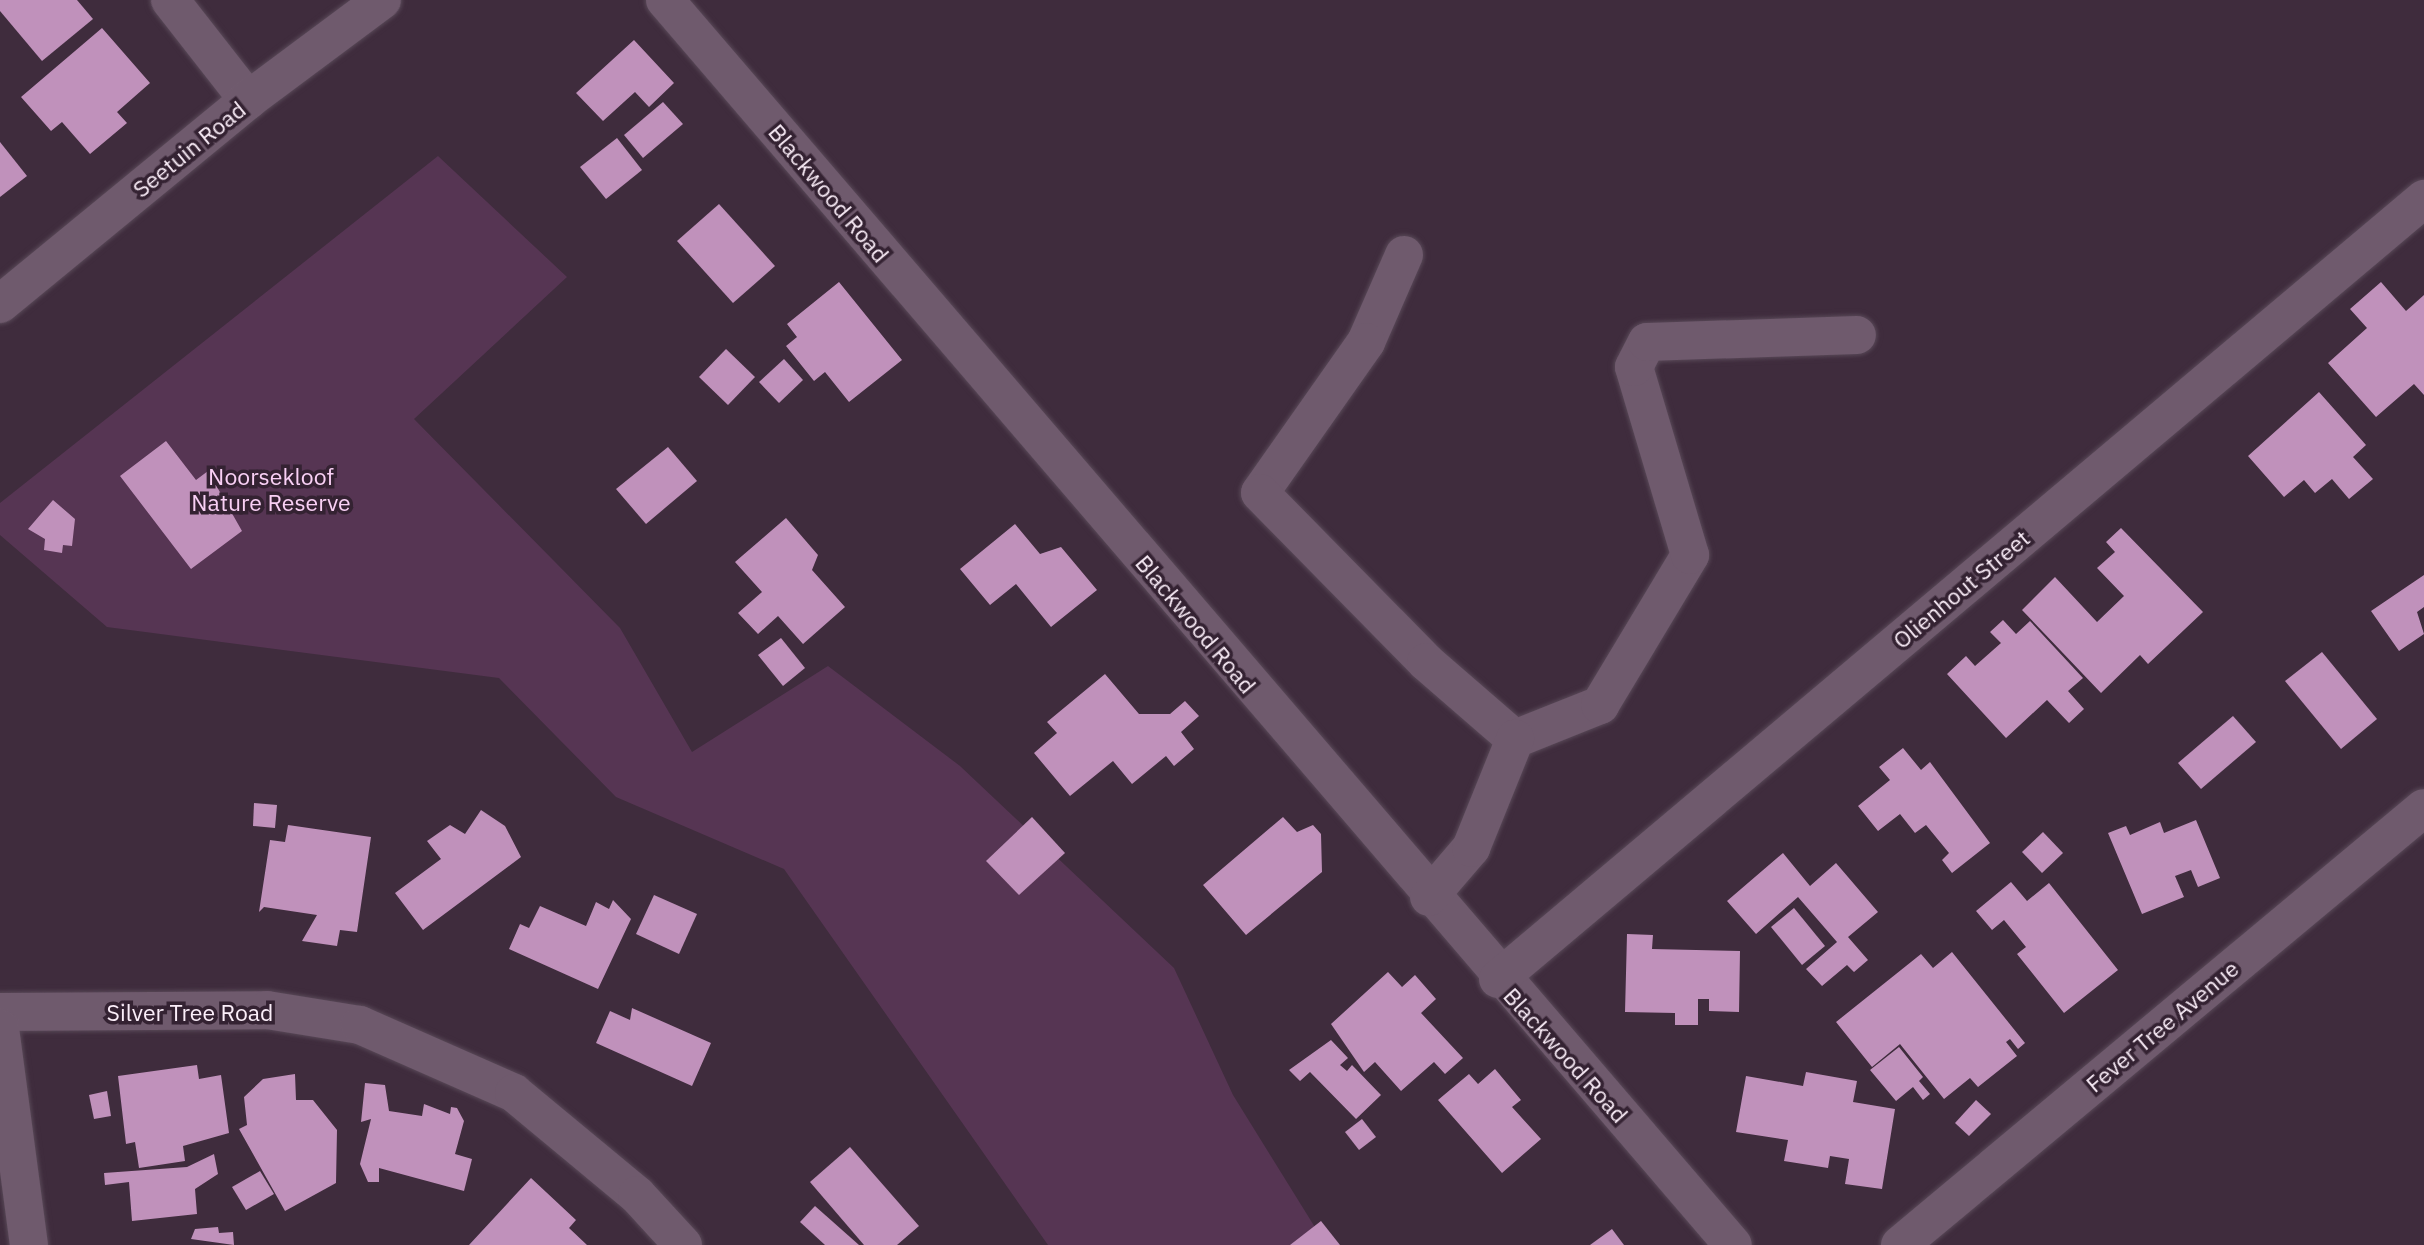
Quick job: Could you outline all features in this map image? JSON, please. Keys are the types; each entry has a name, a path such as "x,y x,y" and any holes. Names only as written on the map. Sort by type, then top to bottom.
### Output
{"street":[{"path":"170,0 248,100"},
{"name":"Seetuin Road","path":"0,304 248,100 382,0"},
{"name":"Blackwood Road","path":"665,0 1498,979 1732,1245"},
{"name":"Olienhout Street","path":"1498,979 2424,200"},
{"path":"1404,255 1366,342 1260,493 1426,662 1515,739"},
{"path":"1429,898 1471,848 1515,739 1600,705 1690,555 1634,367 1647,342 1857,335"},
{"name":"Fever Tree Avenue","path":"1900,1245 2424,808"},
{"name":"Silver Tree Road","path":"0,1012 267,1010 360,1024 514,1093 637,1195 683,1245"},
{"path":"0,1028 29,1245"}],"green space":[{"name":"Noorsekloof Nature Reserve","path":"438,156 567,277 414,419 620,628 692,752 828,666 960,766 1174,968 1233,1095 1326,1245 1048,1245 784,869 616,797 499,678 107,627 0,535 0,503"}],"building":[{"path":"0,0 77,0 93,19 42,61 0,11"},
{"path":"102,28 150,83 117,112 127,123 90,154 62,122 51,131 21,97"},
{"path":"634,40 674,83 649,107 635,92 603,121 576,93"},
{"path":"663,102 683,124 643,158 624,135"},
{"path":"617,138 642,170 606,199 580,167"},
{"path":"0,142 27,176 0,197"},
{"path":"719,204 775,266 733,303 677,241"},
{"path":"839,282 902,360 849,402 825,372 814,381 786,346 797,337 787,324"},
{"path":"2381,282 2406,311 2424,295 2424,395 2414,384 2376,417 2328,363 2367,328 2350,309"},
{"path":"726,349 755,377 728,405 699,377"},
{"path":"784,359 803,380 779,403 759,382"},
{"path":"2319,392 2366,445 2353,457 2373,479 2349,499 2332,479 2315,493 2304,480 2284,497 2248,456"},
{"path":"166,441 196,480 208,471 242,531 191,569 120,476"},
{"path":"668,447 697,481 646,524 616,489"},
{"path":"53,500 75,519 72,546 63,545 62,553 44,550 45,539 28,529"},
{"path":"786,518 818,555 812,570 845,607 803,644 778,616 758,634 738,613 762,592 735,562"},
{"path":"1015,524 1040,554 1061,547 1097,590 1051,627 1016,584 990,605 960,569"},
{"path":"2121,528 2203,612 2148,664 2140,655 2101,693 2022,610 2055,577 2097,622 2124,596 2097,568 2115,552 2106,542"},
{"path":"2424,575 2424,607 2417,612 2424,634 2399,651 2371,611"},
{"path":"2003,620 2016,634 2030,621 2083,678 2068,691 2084,709 2069,723 2047,700 2006,738 1947,674 1966,656 1975,666 2001,643 1990,632"},
{"path":"781,638 805,668 783,686 758,655"},
{"path":"2322,652 2377,719 2341,749 2285,681"},
{"path":"1105,674 1139,714 1170,714 1185,701 1199,716 1181,732 1194,749 1174,766 1166,756 1132,784 1113,761 1070,796 1034,753 1057,733 1047,722"},
{"path":"2233,716 2256,742 2201,789 2178,763"},
{"path":"1903,748 1921,770 1930,762 1990,843 1952,873 1942,860 1949,853 1926,825 1915,833 1900,814 1878,831 1858,806 1890,780 1879,767"},
{"path":"254,803 277,805 275,828 253,826"},
{"path":"481,810 505,826 521,857 423,930 395,893 441,859 427,841 450,825 465,834"},
{"path":"1032,817 1065,853 1019,895 986,861"},
{"path":"1283,817 1297,832 1313,825 1321,834 1322,872 1246,935 1203,885"},
{"path":"2196,820 2220,878 2198,887 2191,870 2175,876 2184,897 2142,914 2108,833 2126,826 2130,835 2160,822 2164,833"},
{"path":"288,825 371,837 357,932 340,930 337,946 302,941 317,915 264,907 259,912 270,840 285,842"},
{"path":"2043,832 2063,853 2042,873 2022,852"},
{"path":"1783,853 1810,886 1836,863 1878,912 1848,937 1868,960 1854,972 1847,965 1822,986 1806,969 1837,942 1798,897 1756,934 1727,901"},
{"path":"2011,882 2027,901 2049,883 2118,970 2064,1013 2017,954 2026,947 2004,920 1992,930 1976,911"},
{"path":"654,895 697,914 679,954 636,934"},
{"path":"613,900 631,919 598,989 509,949 520,924 529,928 540,906 586,926 596,902 609,909"},
{"path":"1794,908 1825,946 1802,965 1771,927"},
{"path":"1627,934 1653,935 1652,949 1740,951 1739,1012 1709,1011 1709,999 1698,999 1698,1025 1675,1025 1675,1013 1625,1012"},
{"path":"1952,952 2025,1043 2018,1049 2010,1039 2006,1042 2017,1056 1978,1087 1970,1078 1944,1099 1900,1044 1872,1067 1836,1022 1921,954 1933,968"},
{"path":"1388,972 1402,987 1415,975 1436,999 1421,1013 1463,1058 1445,1074 1434,1062 1401,1091 1375,1062 1364,1072 1331,1024"},
{"path":"632,1008 711,1043 692,1086 596,1043 610,1011 630,1020"},
{"path":"1331,1040 1348,1058 1340,1065 1347,1071 1352,1065 1381,1095 1356,1119 1310,1072 1300,1081 1289,1070"},
{"path":"1899,1047 1923,1077 1919,1081 1930,1094 1923,1100 1913,1087 1896,1101 1870,1070"},
{"path":"197,1065 199,1079 221,1075 229,1133 183,1146 185,1161 139,1168 135,1142 126,1144 118,1076"},
{"path":"1495,1069 1521,1100 1512,1107 1541,1139 1502,1173 1438,1100 1469,1074 1478,1084"},
{"path":"1806,1072 1857,1081 1853,1102 1895,1109 1882,1189 1845,1184 1849,1159 1830,1156 1828,1168 1784,1161 1788,1140 1736,1132 1746,1076 1803,1086"},
{"path":"295,1074 296,1100 313,1100 337,1130 336,1183 285,1211 239,1129 247,1125 244,1097 263,1079"},
{"path":"365,1083 385,1085 389,1111 422,1116 424,1104 450,1114 451,1107 457,1108 464,1121 455,1154 472,1159 464,1191 379,1168 379,1182 368,1182 360,1164 371,1119 361,1122"},
{"path":"107,1091 111,1116 94,1119 89,1095"},
{"path":"1976,1100 1991,1114 1969,1136 1955,1123"},
{"path":"1362,1119 1376,1137 1359,1150 1345,1132"},
{"path":"850,1147 919,1226 897,1245 864,1245 810,1182"},
{"path":"214,1154 218,1174 195,1189 197,1214 132,1221 129,1182 105,1185 104,1173 187,1167"},
{"path":"260,1171 274,1194 246,1210 232,1187"},
{"path":"531,1178 576,1220 569,1228 587,1245 469,1245"},
{"path":"815,1206 859,1245 825,1245 800,1222"},
{"path":"1321,1221 1340,1245 1290,1245"},
{"path":"218,1227 219,1233 233,1232 234,1245 191,1239 195,1229"},
{"path":"1612,1229 1624,1245 1590,1245"}]}
